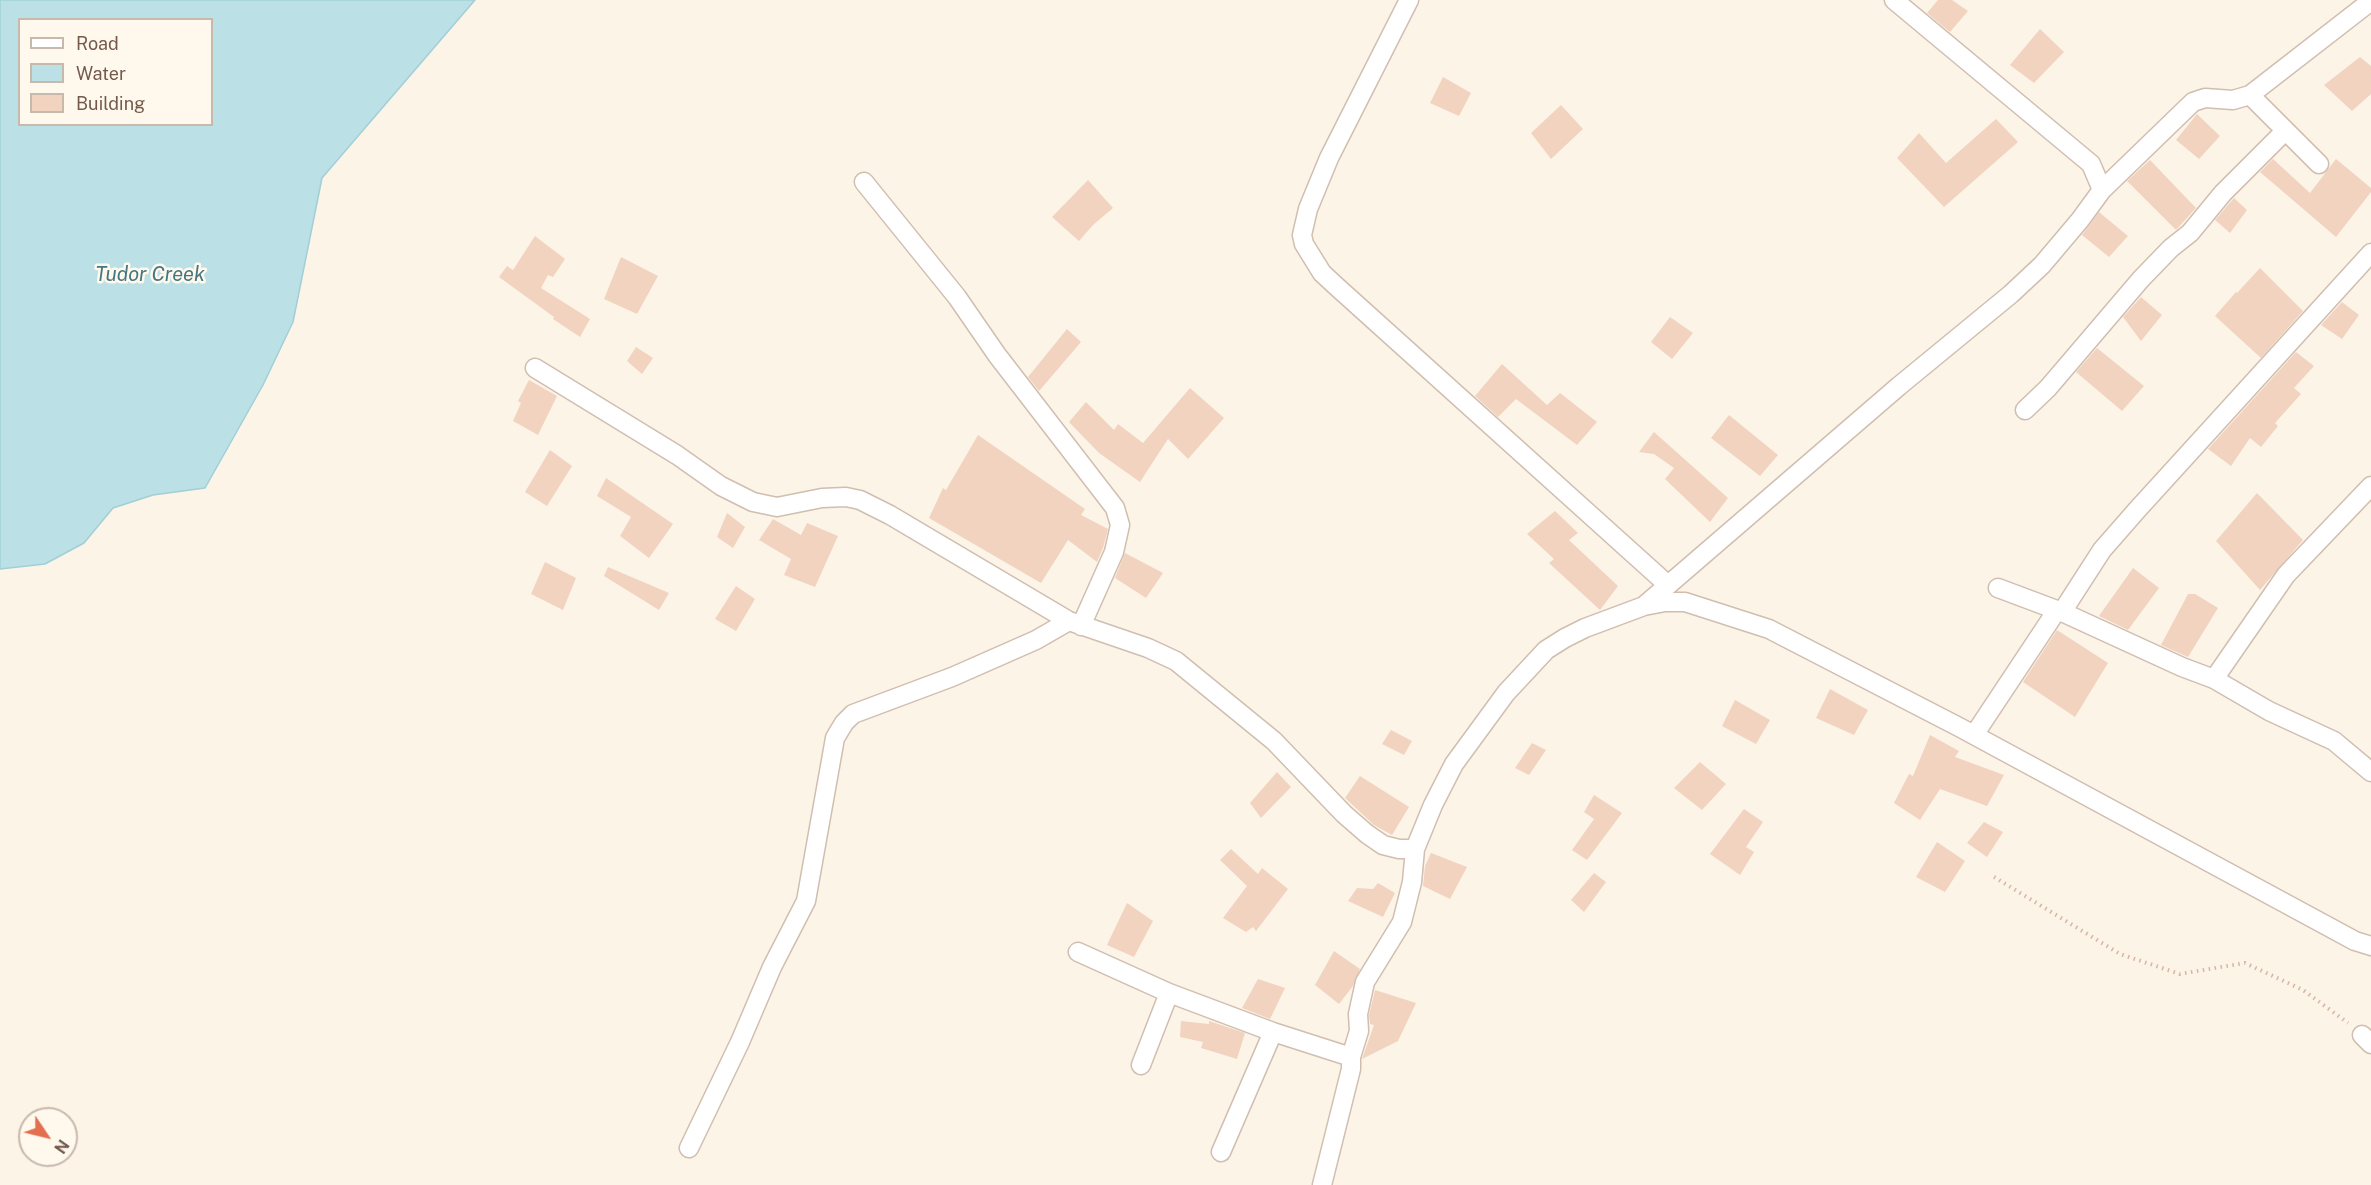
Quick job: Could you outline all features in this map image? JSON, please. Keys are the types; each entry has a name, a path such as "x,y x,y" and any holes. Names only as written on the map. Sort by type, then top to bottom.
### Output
{"street":[{"path":"1409,0 1329,158 1308,209 1302,235 1308,254 1329,280 1668,585"},
{"path":"1894,0 2091,164 2102,190"},
{"path":"1644,606 2042,266 2102,190 2193,102 2205,98 2234,100 2250,95 2371,1"},
{"path":"2250,95 2319,164"},
{"path":"2025,410 2048,388 2141,279 2171,248 2190,233 2223,193 2285,131"},
{"path":"688,1148 740,1042 772,967 806,901 835,738 844,723 853,714 962,672 1075,624 1114,552 1120,525 1115,508 997,356 957,297 864,182"},
{"path":"1974,735 2102,550 2371,252"},
{"path":"535,368 677,455 721,486 753,502 777,507 822,498 846,497 860,500 890,515 1075,624 1148,648 1176,662 1274,741 1367,834 1383,844 1400,849 1415,849"},
{"path":"2214,679 2286,575 2371,486"},
{"path":"1998,588 2059,611 2182,667 2214,679 2269,711 2334,741 2371,772"},
{"path":"1322,1185 1351,1070 1351,1057 1359,1031 1358,1014 1365,982 1402,922 1412,882 1415,849 1433,805 1454,764 1506,693 1546,650 1585,628 1644,606 1665,602 1685,602 1769,629 1974,735 2355,941 2371,946"},
{"path":"1078,952 1169,993 1273,1032 1351,1057"},
{"path":"1141,1065 1169,993"},
{"path":"1221,1152 1273,1032"}],"path":[{"path":"1994,878 2120,954 2180,974 2245,963 2303,990 2367,1040"}],"water":[{"name":"Tudor Creek","path":"0,0 475,0 322,178 293,322 263,385 205,488 153,495 113,508 84,543 45,564 0,569"}],"building":[{"path":"1938,0 1952,0 1968,11 1950,32 1927,13"},
{"path":"2040,29 2064,52 2034,83 2010,65"},
{"path":"2360,57 2371,66 2371,94 2352,111 2324,85"},
{"path":"1443,77 1471,93 1459,116 1430,103"},
{"path":"1561,105 1583,129 1551,159 1531,133"},
{"path":"2197,114 2220,136 2199,159 2176,140"},
{"path":"1996,119 2018,142 1944,207 1897,158 1919,133 1946,163"},
{"path":"2273,159 2310,193 2336,159 2371,188 2371,192 2336,237 2260,172"},
{"path":"2150,160 2196,208 2176,230 2127,181"},
{"path":"1088,180 1113,208 1079,241 1052,217"},
{"path":"2234,198 2247,210 2230,233 2215,220"},
{"path":"2099,212 2128,236 2109,257 2082,235"},
{"path":"535,236 565,259 553,277 548,275 541,288 590,319 580,337 499,277 507,266 513,270"},
{"path":"621,257 658,276 637,314 604,299"},
{"path":"2260,268 2303,311 2261,358 2215,316"},
{"path":"2141,297 2162,315 2141,341 2123,317"},
{"path":"2342,302 2359,315 2342,339 2321,325"},
{"path":"1670,317 1693,333 1672,359 1651,342"},
{"path":"1067,329 1081,342 1039,391 1028,377"},
{"path":"636,347 653,358 642,374 627,361"},
{"path":"2097,348 2144,386 2122,411 2076,372"},
{"path":"2296,352 2314,366 2294,388 2301,394 2275,423 2278,426 2261,447 2250,438 2231,466 2208,449"},
{"path":"1502,364 1547,405 1560,393 1597,422 1577,445 1516,399 1498,417 1475,396"},
{"path":"529,380 557,396 538,435 513,421 521,403 518,401"},
{"path":"1190,388 1224,418 1188,459 1168,439 1140,482 1099,453 1069,422 1086,402 1114,430 1118,424 1143,443"},
{"path":"1729,415 1778,455 1760,476 1711,438"},
{"path":"1654,432 1728,498 1710,522 1665,479 1674,468 1654,454 1639,452"},
{"path":"978,435 1085,509 1081,515 1108,529 1097,562 1068,540 1041,583 929,518 943,488 946,490"},
{"path":"550,450 572,466 547,506 525,492"},
{"path":"606,478 673,524 649,558 620,536 631,517 597,496"},
{"path":"2257,493 2303,540 2260,590 2216,541"},
{"path":"1555,511 1578,533 1569,540 1618,586 1600,610 1549,563 1554,559 1527,534"},
{"path":"727,513 745,527 733,548 717,537"},
{"path":"773,519 801,535 807,523 838,536 815,587 784,575 791,559 759,540"},
{"path":"1125,553 1163,573 1146,598 1115,578"},
{"path":"545,562 576,578 563,610 531,594"},
{"path":"608,567 669,593 659,610 604,576"},
{"path":"2133,568 2159,588 2128,630 2099,616"},
{"path":"736,586 755,599 736,631 715,619"},
{"path":"2188,594 2195,594 2218,608 2188,657 2161,645"},
{"path":"2057,630 2108,663 2075,717 2023,682"},
{"path":"1830,689 1868,710 1854,735 1816,718"},
{"path":"1735,700 1770,720 1756,744 1722,726"},
{"path":"1391,730 1412,741 1404,755 1382,744"},
{"path":"1930,735 1959,751 1955,757 2004,775 1987,806 1940,789 1920,820 1894,803 1909,774 1913,776"},
{"path":"1532,743 1546,750 1529,775 1515,768"},
{"path":"1700,762 1726,784 1702,810 1674,788"},
{"path":"1277,772 1291,787 1261,818 1250,803"},
{"path":"1360,776 1409,807 1392,835 1374,825 1345,798"},
{"path":"1594,795 1622,813 1587,860 1572,850 1594,819 1584,812"},
{"path":"1744,809 1763,822 1746,847 1754,852 1740,875 1710,854"},
{"path":"1984,822 2003,832 1987,857 1967,843"},
{"path":"1937,842 1965,861 1945,892 1916,877"},
{"path":"1231,849 1258,874 1262,868 1288,889 1256,931 1253,927 1246,932 1223,918 1247,886 1220,860"},
{"path":"1431,853 1467,867 1450,899 1423,886 1425,866"},
{"path":"1594,873 1606,882 1584,912 1571,900"},
{"path":"1378,883 1395,893 1383,917 1348,901 1357,888 1373,889"},
{"path":"1127,903 1153,921 1134,957 1107,945"},
{"path":"1334,951 1360,969 1353,986 1339,1004 1315,985"},
{"path":"1258,979 1285,988 1270,1019 1242,1008"},
{"path":"1375,990 1416,1003 1398,1041 1362,1059 1374,1025 1370,1024 1369,1015"},
{"path":"1181,1021 1209,1024 1209,1021 1245,1033 1237,1059 1201,1048 1203,1042 1180,1037"}]}
